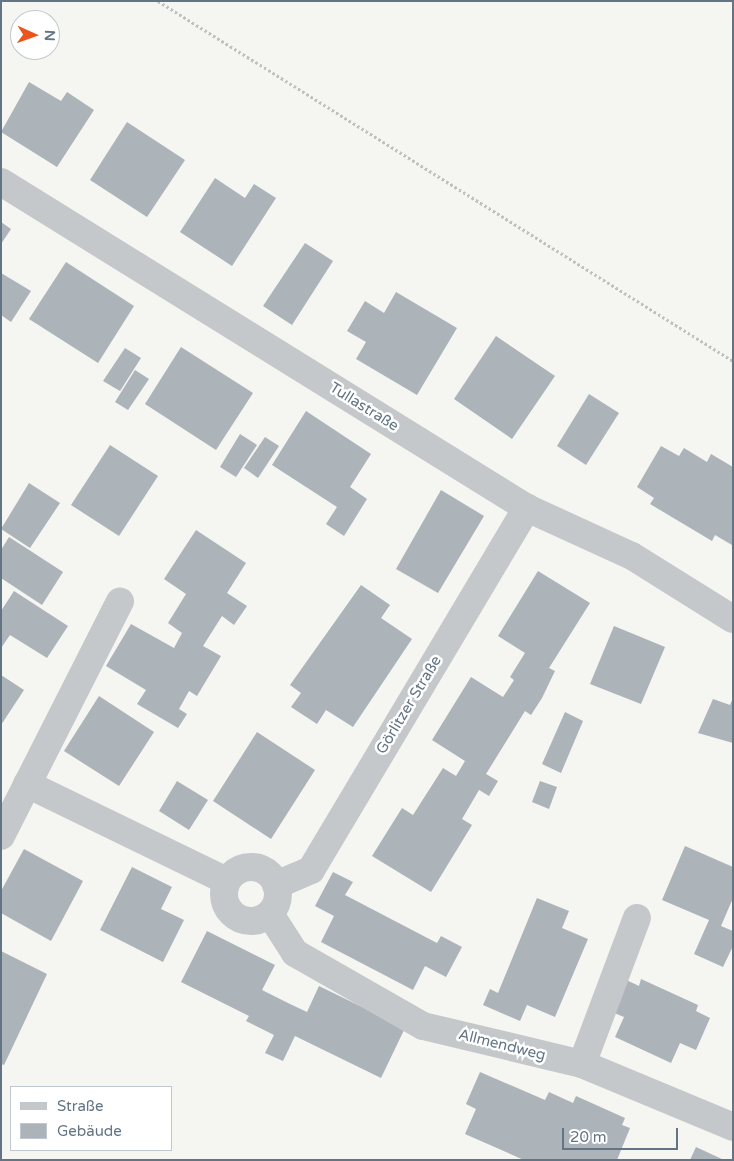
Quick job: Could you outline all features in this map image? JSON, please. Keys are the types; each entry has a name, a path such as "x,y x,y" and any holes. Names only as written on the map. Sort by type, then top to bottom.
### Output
{"street":[{"name":"Tullastraße","path":"1,182 527,508 632,556 733,619"},
{"name":"Görlitzer Straße","path":"276,885 310,870 527,508"},
{"path":"1,836 120,601"},
{"path":"27,784 228,881"},
{"path":"253,867 268,873 276,885 278,900 270,914 249,921 229,911 224,896 228,881 238,870 253,867"},
{"name":"Allmendweg","path":"270,914 295,953 423,1026 582,1064 733,1127"},
{"path":"582,1064 637,918"}],"path":[{"path":"158,1 733,361"}],"building":[{"path":"29,82 61,101 67,92 94,110 57,167 1,132"},
{"path":"127,122 185,160 147,217 90,180"},
{"path":"215,178 245,198 254,184 276,198 232,266 180,232"},
{"path":"1,222 11,229 1,244"},
{"path":"305,243 333,261 292,325 263,306"},
{"path":"66,262 134,306 98,363 29,319"},
{"path":"1,273 31,291 11,322 1,315"},
{"path":"396,292 457,328 417,395 356,359 366,342 347,331 365,301 384,313"},
{"path":"496,336 555,376 512,439 454,399"},
{"path":"181,347 253,393 216,450 145,404"},
{"path":"125,348 141,358 120,391 103,381"},
{"path":"135,370 149,379 128,410 115,402"},
{"path":"589,394 619,413 586,465 557,446"},
{"path":"306,411 371,454 350,487 367,499 344,536 326,524 337,507 272,465"},
{"path":"240,434 257,445 236,477 220,467"},
{"path":"265,437 279,446 258,478 244,468"},
{"path":"110,445 158,476 119,536 71,505"},
{"path":"661,446 679,456 684,448 707,462 711,454 733,467 732,545 715,535 712,541 650,504 654,498 637,487"},
{"path":"29,483 60,503 30,548 1,529"},
{"path":"441,490 484,516 438,593 396,569"},
{"path":"196,530 246,563 227,593 247,606 234,625 222,616 203,646 221,656 197,696 189,691 179,709 187,714 178,728 137,704 146,690 106,666 131,624 174,648 182,633 168,623 186,594 164,579"},
{"path":"9,537 63,572 42,605 1,578 1,550"},
{"path":"538,571 590,603 549,668 555,671 542,698 531,715 525,711 486,774 498,781 489,796 479,790 462,819 472,825 431,892 372,856 402,808 413,815 443,768 456,776 465,761 432,740 471,677 503,697 514,680 510,677 525,653 498,636"},
{"path":"361,585 390,605 381,618 412,639 353,727 326,710 317,724 291,707 301,693 290,685"},
{"path":"14,591 68,626 47,658 10,635 1,648 1,611"},
{"path":"614,626 665,647 641,704 590,684"},
{"path":"1,675 24,690 1,725"},
{"path":"99,696 154,732 119,786 64,751"},
{"path":"733,698 733,743 698,733 713,699 730,705"},
{"path":"565,712 583,721 561,773 542,764"},
{"path":"257,732 315,770 271,839 213,801"},
{"path":"177,781 208,800 189,830 159,811"},
{"path":"540,781 557,787 549,809 532,802"},
{"path":"685,846 733,867 733,898 721,926 733,931 733,946 723,967 694,954 709,920 662,900"},
{"path":"24,849 83,881 51,941 1,913 1,891"},
{"path":"132,867 172,887 161,909 184,920 163,962 100,930"},
{"path":"333,872 353,882 345,895 437,943 441,936 462,947 446,977 425,966 413,990 321,942 334,916 315,906"},
{"path":"537,898 569,911 562,928 588,939 555,1017 527,1005 520,1021 483,1005 490,989 498,993"},
{"path":"207,931 275,965 262,990 290,1004 307,1012 319,986 405,1028 381,1078 295,1036 283,1061 265,1053 274,1035 246,1021 249,1016 181,982"},
{"path":"1,951 47,974 4,1065 1,1064"},
{"path":"622,978 639,986 641,979 698,1005 696,1011 710,1018 696,1050 680,1043 671,1063 615,1037 624,1017 607,1010"},
{"path":"480,1072 545,1100 549,1092 573,1103 576,1096 625,1118 622,1125 630,1128 617,1160 524,1160 465,1134 476,1109 466,1104"},
{"path":"696,1147 724,1160 690,1160"}]}
